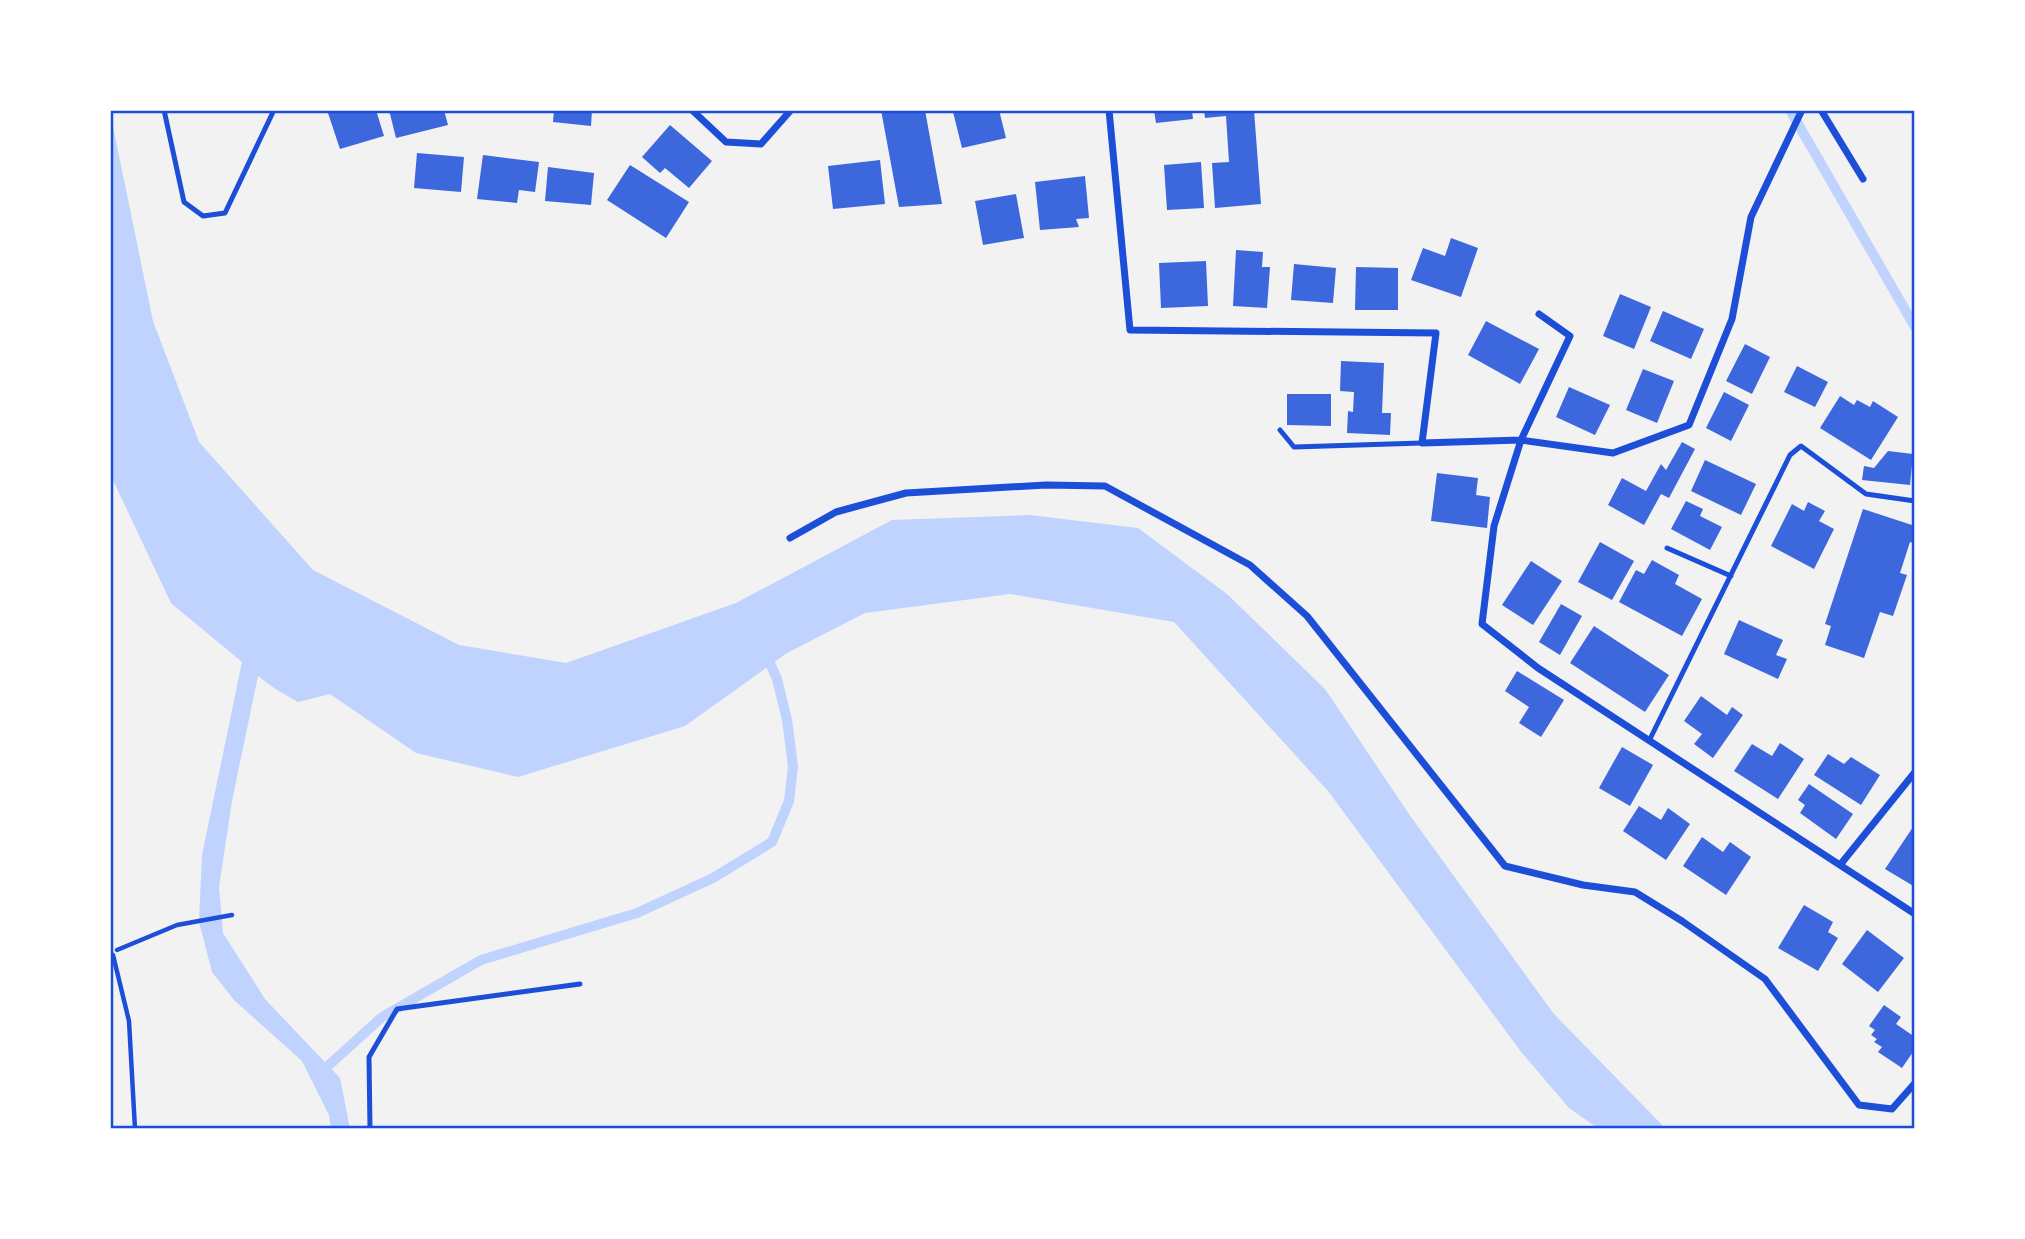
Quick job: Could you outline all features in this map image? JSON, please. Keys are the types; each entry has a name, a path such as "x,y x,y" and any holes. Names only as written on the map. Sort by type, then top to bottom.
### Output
{"street":[{"path":"692,110 726,142 761,144 791,110"},
{"path":"1109,110 1130,330 1436,333 1422,443 1521,440 1614,453 1689,425 1732,319 1751,217 1802,110"},
{"path":"1821,110 1864,179"},
{"path":"1539,314 1570,336 1521,440 1494,526 1482,624 1538,668 1915,914"},
{"path":"790,538 836,512 906,493 1046,485 1105,485 1250,565 1307,616 1505,866 1583,885 1635,892 1682,921 1765,979 1859,1104 1892,1109 1915,1083"},
{"path":"1840,865 1915,772"}],"lane":[{"path":"164,110 184,202 203,216 225,213 274,110"},
{"path":"1280,430 1294,447 1422,443"},
{"path":"1649,741 1790,455 1801,446 1866,494 1915,501"},
{"path":"1667,548 1731,576"},
{"path":"370,1129 369,1057 397,1009 580,984"}],"path":[{"path":"117,950 177,925 232,915"},
{"path":"110,953 113,955 129,1021 135,1129"}],"water":[{"path":"110,112 153,321 199,442 313,570 459,645 566,663 736,603 892,520 1030,515 1138,528 1227,594 1325,689 1411,817 1554,1014 1666,1129 1599,1129 1569,1108 1522,1053 1328,791 1174,622 1010,594 865,613 787,653 685,726 518,777 416,753 330,694 298,702 258,676 232,801 219,887 223,933 265,999 340,1078 350,1129 331,1129 329,1115 302,1061 234,1000 212,972 199,922 202,855 242,662 171,603 110,474"}],"building":[{"path":"327,110 376,110 384,136 340,149"},
{"path":"389,110 444,110 448,125 396,138"},
{"path":"554,110 592,110 591,126 553,122"},
{"path":"881,110 925,110 942,204 899,207"},
{"path":"999,110 1006,138 962,148 953,112"},
{"path":"1154,110 1192,110 1193,119 1156,123"},
{"path":"1204,110 1254,110 1261,204 1215,208 1212,163 1229,162 1226,116 1205,118"},
{"path":"670,125 712,161 689,188 665,168 660,173 642,157"},
{"path":"417,153 464,157 461,192 414,188"},
{"path":"483,155 539,162 535,192 519,190 517,203 477,199"},
{"path":"880,160 885,204 833,209 828,166"},
{"path":"1201,162 1204,208 1167,210 1164,165"},
{"path":"630,165 689,202 666,238 607,200"},
{"path":"548,167 594,173 591,205 545,201"},
{"path":"1085,176 1089,218 1076,219 1079,227 1040,230 1035,182"},
{"path":"1016,194 1024,238 983,245 975,201"},
{"path":"1451,238 1478,248 1461,297 1411,280 1423,248 1445,256"},
{"path":"1236,250 1263,252 1262,267 1270,267 1267,308 1233,306"},
{"path":"1206,261 1208,306 1161,308 1159,263"},
{"path":"1294,264 1336,268 1333,303 1291,300"},
{"path":"1356,267 1398,268 1398,310 1355,310"},
{"path":"1620,294 1651,307 1634,349 1603,336"},
{"path":"1663,311 1704,329 1691,359 1650,341"},
{"path":"1486,321 1539,349 1520,384 1468,355"},
{"path":"1745,344 1770,357 1752,394 1726,381"},
{"path":"1341,361 1384,363 1382,413 1391,413 1390,435 1347,433 1348,411 1353,412 1354,392 1340,391"},
{"path":"1797,366 1828,382 1815,407 1784,392"},
{"path":"1643,369 1674,381 1657,423 1626,410"},
{"path":"1569,387 1610,405 1595,435 1556,417"},
{"path":"1724,392 1749,405 1731,441 1706,428"},
{"path":"1287,394 1331,394 1331,426 1287,425"},
{"path":"1840,396 1854,405 1857,400 1870,407 1873,401 1898,417 1871,460 1820,428"},
{"path":"1682,442 1695,449 1669,498 1661,494 1644,525 1608,505 1622,478 1646,491 1661,464 1666,470"},
{"path":"1888,451 1913,454 1910,485 1862,480 1864,466 1874,468"},
{"path":"1705,460 1756,484 1741,515 1691,491"},
{"path":"1437,473 1478,478 1476,495 1490,497 1487,528 1431,521"},
{"path":"1686,501 1703,509 1700,516 1722,527 1710,550 1671,529"},
{"path":"1808,502 1825,511 1819,521 1834,529 1814,569 1771,546 1792,504 1804,511"},
{"path":"1863,509 1915,526 1915,543 1910,542 1900,573 1907,575 1893,616 1880,612 1864,658 1825,645 1831,626 1825,624"},
{"path":"1600,542 1634,561 1612,600 1578,582"},
{"path":"1652,560 1679,575 1675,584 1702,599 1682,636 1619,602 1636,570 1644,574"},
{"path":"1531,561 1562,581 1533,625 1502,605"},
{"path":"1561,604 1582,616 1560,655 1539,642"},
{"path":"1739,620 1783,640 1776,655 1787,659 1778,679 1724,654"},
{"path":"1594,626 1669,675 1645,712 1570,663"},
{"path":"1517,671 1564,700 1541,737 1519,723 1529,707 1505,691"},
{"path":"1701,696 1727,715 1732,707 1743,715 1713,758 1694,744 1702,734 1684,721"},
{"path":"1780,743 1804,759 1778,799 1734,771 1752,744 1772,756"},
{"path":"1622,747 1653,765 1630,806 1599,788"},
{"path":"1828,754 1844,764 1851,757 1880,775 1861,805 1814,775"},
{"path":"1809,784 1853,814 1836,839 1800,813 1805,805 1798,800"},
{"path":"1639,806 1661,820 1668,808 1690,824 1666,860 1623,831"},
{"path":"1915,824 1915,887 1885,869"},
{"path":"1702,837 1723,852 1730,842 1751,857 1726,895 1683,866"},
{"path":"1804,905 1833,922 1828,932 1838,938 1818,971 1778,948"},
{"path":"1867,930 1904,958 1878,992 1842,964"},
{"path":"1884,1005 1901,1017 1896,1024 1915,1037 1915,1049 1902,1068 1878,1052 1882,1047 1874,1042 1877,1039 1871,1035 1875,1030 1869,1026"}],"waterway":[{"path":"1790,110 1915,327"},
{"path":"318,1075 382,1017 481,960 637,913 713,878 772,842 789,801 793,766 787,720 777,679 766,654"}]}
